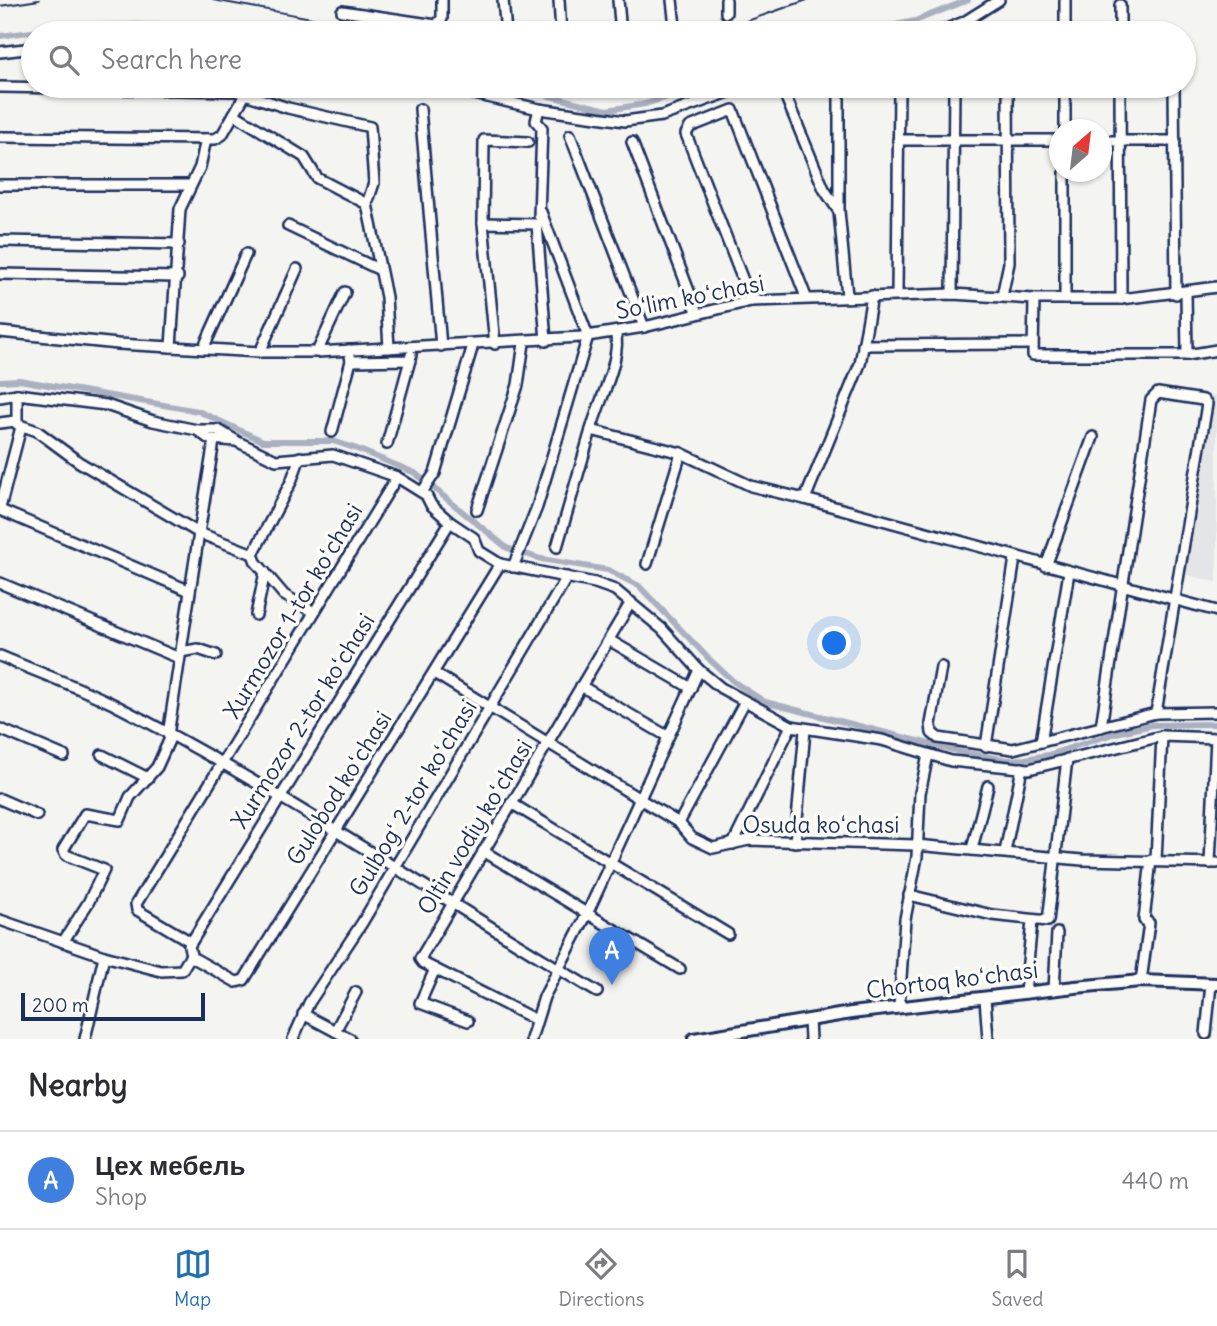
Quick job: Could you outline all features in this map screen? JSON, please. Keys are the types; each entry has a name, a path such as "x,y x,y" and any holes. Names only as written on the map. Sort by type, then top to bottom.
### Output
{"main road":[{"name":"Chortoq koʻchasi","path":"694,1039 723,1037 808,1020 899,1007 1025,993 1141,981 1214,984"}],"street":[{"path":"440,21 442,0"},
{"path":"503,0 505,21"},
{"path":"559,0 560,21"},
{"path":"618,0 620,21"},
{"path":"672,0 674,21"},
{"path":"726,0 726,13"},
{"path":"966,21 999,0"},
{"path":"1065,0 1065,21"},
{"path":"1120,5 1120,21"},
{"path":"342,11 409,21"},
{"path":"0,52 21,49"},
{"path":"0,87 21,87"},
{"path":"0,137 219,138 243,98"},
{"path":"266,98 288,108 370,127 374,187 367,204 386,297 389,348"},
{"path":"491,98 539,109 625,121 662,116 712,98"},
{"path":"786,98 824,189 839,211"},
{"path":"839,98 839,211 847,296"},
{"path":"897,295 899,98"},
{"path":"952,294 954,98"},
{"path":"1002,296 1009,263 1008,98"},
{"path":"1065,98 1065,119"},
{"path":"1120,98 1121,299"},
{"path":"1174,98 1181,293 1187,355"},
{"path":"420,109 440,346"},
{"path":"539,109 536,121 542,128 541,212 537,224 546,341"},
{"path":"751,301 686,134 690,127 735,111 806,297"},
{"path":"234,114 304,157 317,178 367,204"},
{"path":"570,135 644,327"},
{"path":"172,347 180,209 200,166 206,139"},
{"path":"495,344 483,223 484,140 528,142"},
{"path":"898,140 1049,140"},
{"path":"1112,141 1175,141"},
{"path":"632,142 697,312"},
{"path":"1065,182 1065,299"},
{"path":"0,185 189,185"},
{"path":"514,566 537,507 588,336 541,212"},
{"path":"483,223 537,224"},
{"path":"288,226 380,270"},
{"path":"0,241 179,244"},
{"path":"203,349 246,254"},
{"path":"260,352 297,269"},
{"path":"0,274 178,277"},
{"name":"Soʻlim koʻchasi","path":"0,332 203,349 317,352 546,341 644,327 751,301 806,297 952,294 1034,299 1121,299 1217,287"},
{"path":"317,352 345,292"},
{"path":"805,499 851,390 872,296"},
{"path":"1034,299 1033,355 1187,355 1217,350"},
{"path":"557,547 598,403 613,369 618,342 615,332"},
{"path":"477,510 518,384 524,343"},
{"path":"863,345 1032,344"},
{"path":"425,488 435,473 473,345"},
{"path":"387,444 412,347"},
{"path":"332,432 351,360 349,350"},
{"path":"351,360 410,360"},
{"path":"1101,727 1153,395 1161,393 1202,400 1207,404 1156,713"},
{"path":"17,394 18,424 0,509 190,592"},
{"path":"0,397 17,394 106,405 153,421 197,430 218,430 276,460 333,455 425,488 450,522 474,538 479,551 500,564 607,586 631,602 662,629 699,670 744,703 805,730 882,740 928,755 986,767 1021,768 1041,767 1162,736 1216,738 1213,863"},
{"path":"0,424 18,424 37,431 79,462 199,533 253,554 256,562 284,595 314,612"},
{"path":"197,430 214,441 236,441"},
{"path":"591,430 681,453 751,486 1217,611"},
{"path":"1046,566 1093,437"},
{"path":"64,942 104,870 66,855 63,850 85,814 120,820 132,794 157,767 169,736 214,441"},
{"path":"647,564 681,453"},
{"path":"253,554 291,482 300,457"},
{"name":"Xurmozor 1-tor koʻchasi","path":"191,942 137,910 136,904 397,477"},
{"name":"Xurmozor 2-tor koʻchasi","path":"191,942 277,798 450,522"},
{"path":"986,746 1015,558"},
{"name":"Gulobod koʻchasi","path":"190,956 236,982 244,980 500,564"},
{"path":"256,615 265,572"},
{"path":"1041,742 1069,572"},
{"name":"Gulbogʻ 2-tor koʻchasi","path":"293,1039 303,1014 567,577"},
{"path":"0,583 180,655 198,649 216,655"},
{"name":"Oltin vodiy koʻchasi","path":"435,969 420,959 631,602"},
{"path":"609,640 691,688"},
{"path":"0,656 111,703 452,902 597,992"},
{"path":"941,667 931,724 932,733 939,738 986,746 1013,749 1156,713 1217,712"},
{"path":"531,1039 557,968 587,914 699,670"},
{"name":"Osuda koʻchasi","path":"434,673 679,823 692,838 706,847 718,848 749,840 916,845 1103,861 1213,863"},
{"path":"581,686 667,736"},
{"path":"679,823 744,703"},
{"path":"733,844 791,726"},
{"path":"0,729 64,756"},
{"path":"794,842 805,730"},
{"path":"1141,981 1149,923 1144,920 1153,860 1162,736"},
{"path":"102,755 148,778"},
{"path":"899,1007 923,772 928,755"},
{"path":"909,895 967,909 1032,920 1049,920 1067,759"},
{"path":"1005,852 1021,768"},
{"path":"972,849 988,786"},
{"path":"0,799 37,815"},
{"path":"511,803 728,934"},
{"path":"483,851 680,969"},
{"path":"0,920 104,956 161,971 182,970 190,956 191,942"},
{"path":"1025,993 1032,920"},
{"path":"1054,990 1057,933"},
{"path":"85,1039 104,956"},
{"path":"468,1021 420,1003 435,969 536,1020"},
{"path":"1206,1034 1214,984"},
{"path":"335,1031 356,992"},
{"path":"985,998 988,1039"},
{"path":"303,1014 350,1039"},
{"path":"808,1020 810,1039"}],"shaded area":[{"path":"1217,394 1217,582 1183,574 1211,397"}],"waterway":[{"path":"915,21 968,0"},
{"path":"0,36 21,33"},
{"path":"558,98 607,110 665,98"},
{"path":"0,381 19,380 198,411 263,441 333,441 415,473 507,548 541,559 608,570 639,586 709,659 734,682 765,702 961,752 1007,760 1048,755 1116,733 1152,725 1217,724"}],"railway":[{"path":"0,6 39,0"},
{"path":"213,0 328,21"},
{"path":"747,21 807,0"}],"place":[{"name":"Цех мебель","path":"612,985"}]}
